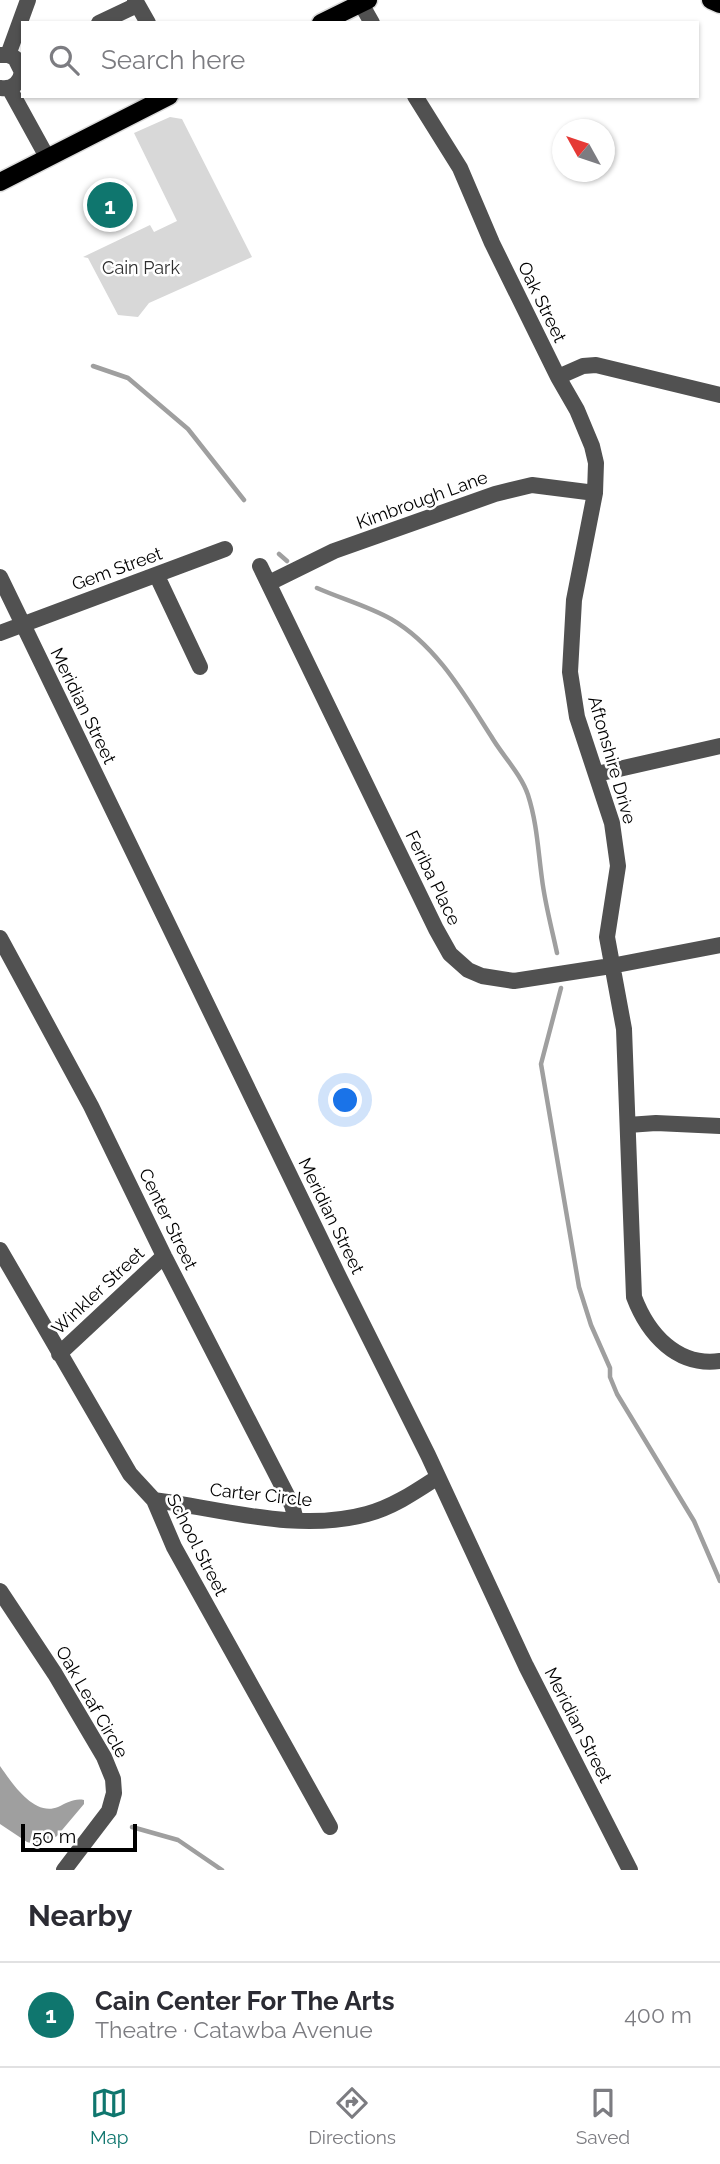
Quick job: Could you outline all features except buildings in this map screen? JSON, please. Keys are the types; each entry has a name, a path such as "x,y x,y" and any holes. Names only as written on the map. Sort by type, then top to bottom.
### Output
{"main road":[{"path":"711,0 720,4"},
{"path":"325,21 362,1"},
{"path":"0,182 165,98"}],"street":[{"path":"22,21 28,0"},
{"path":"362,1 371,21"},
{"path":"103,21 136,2 147,21"},
{"path":"21,25 12,58 21,77 18,82 5,88 47,157"},
{"name":"Oak Street","path":"416,98 460,168 492,243 558,377"},
{"path":"558,377 583,366 596,365 720,395"},
{"name":"Aftonshire Drive","path":"558,377 577,410 596,463 595,493 574,600 570,672 577,717 612,823 618,866 607,937 624,1028 635,1297 640,1312 654,1334 675,1352 702,1362 720,1361"},
{"name":"Kimbrough Lane","path":"268,583 334,551 495,494 533,485 595,493"},
{"name":"Gem Street","path":"0,633 225,549"},
{"name":"Feriba Place","path":"260,566 450,954 468,970 482,976 514,981 720,945"},
{"path":"157,576 200,667"},
{"name":"Meridian Street","path":"0,577 438,1477 526,1666 630,1870"},
{"path":"597,774 720,746"},
{"name":"Center Street","path":"0,938 91,1106 164,1256 292,1504 296,1520"},
{"path":"628,1125 656,1123 720,1126"},
{"name":"School Street","path":"0,1250 130,1474 154,1500 174,1547 330,1827"},
{"name":"Winkler Street","path":"60,1354 132,1283 164,1256"},
{"name":"Carter Circle","path":"154,1500 296,1520 337,1519 365,1515 407,1497 438,1477"},
{"name":"Oak Leaf Circle","path":"0,1591 62,1685 104,1757 113,1779 114,1793 109,1811 64,1870"}],"green space":[{"name":"Cain Park","path":"170,117 182,119 252,257 149,303 138,317 118,315 88,258 83,257 150,225 154,232 177,221 134,133"}],"shaded area":[{"path":"0,1766 24,1797 40,1807 49,1809 77,1800 84,1800 84,1804 57,1836 41,1846 27,1842 0,1824"}],"waterway":[{"path":"93,366 128,378 188,429 244,500"},
{"path":"279,554 287,561"},
{"path":"317,588 382,614 422,642 459,687 516,772 525,787 533,816 545,898 557,953"},
{"path":"561,988 541,1064 579,1287 591,1325 610,1368 610,1377 617,1394 694,1521 720,1581"},
{"path":"132,1827 178,1840 222,1870"}],"place":[{"name":"Cain Center For The Arts","path":"110,205"}]}
